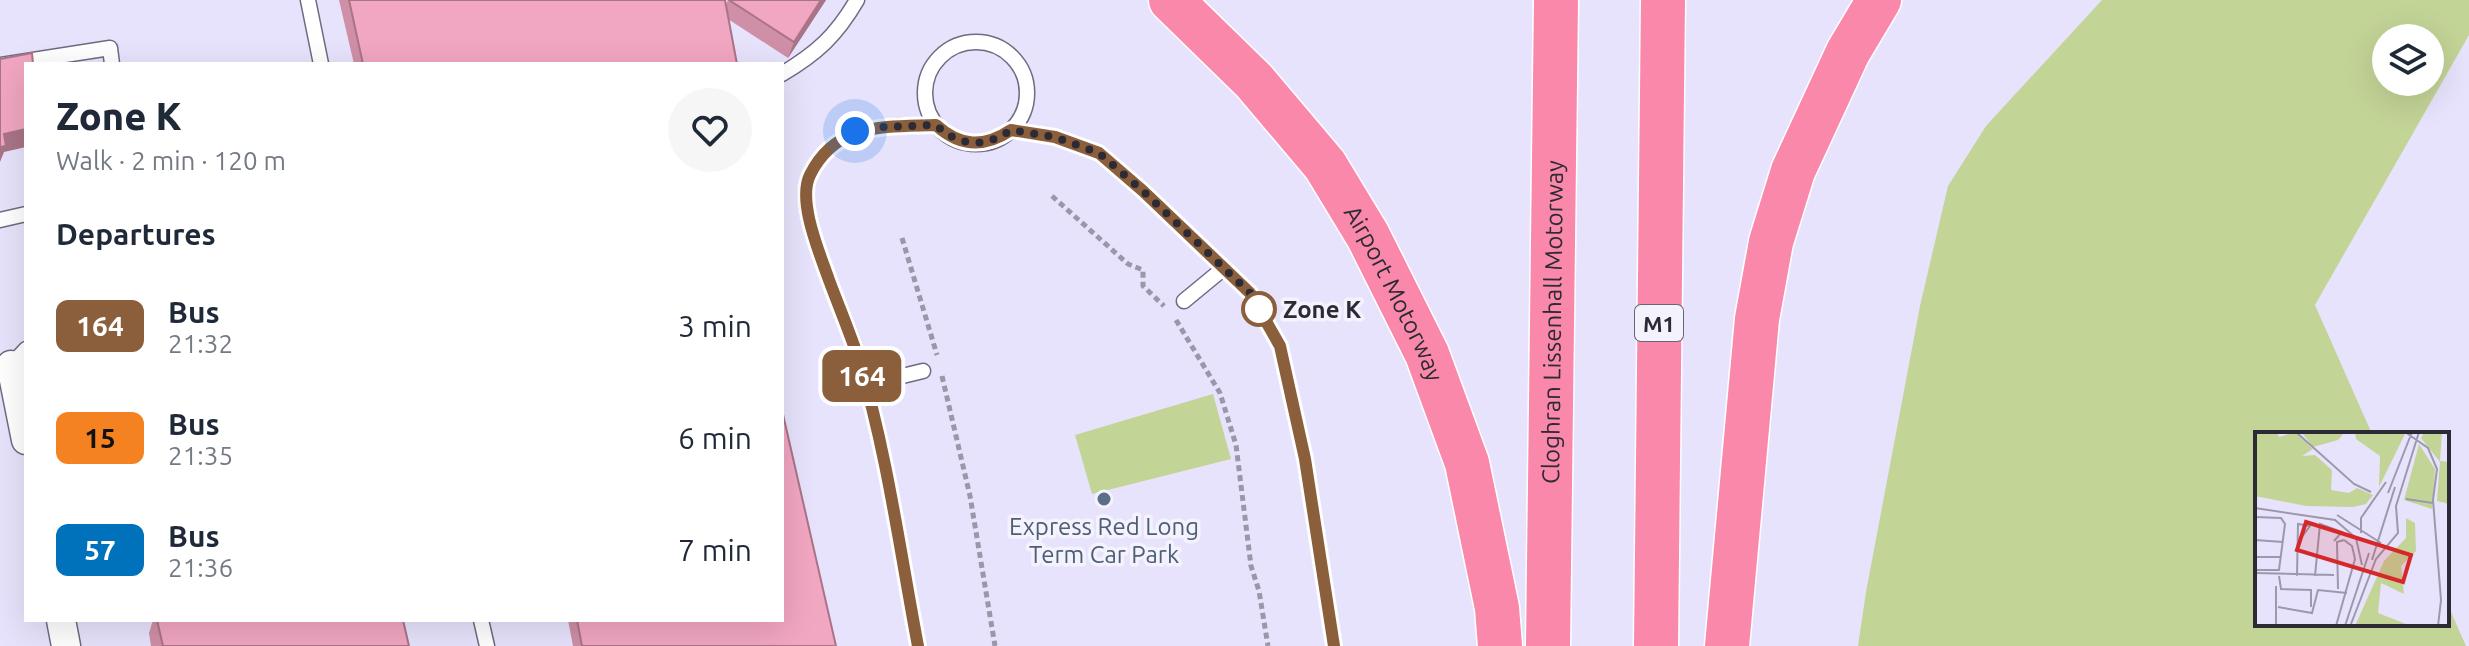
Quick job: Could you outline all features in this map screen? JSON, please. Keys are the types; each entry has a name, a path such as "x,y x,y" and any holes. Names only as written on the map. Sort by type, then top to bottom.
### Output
{"highway":[{"name":"Airport Motorway","path":"1171,0 1254,81 1325,165 1368,236 1427,354 1467,463 1497,608 1500,646"},
{"name":"Cloghran Lissenhall Motorway","path":"1548,646 1556,0"},
{"name":"M1","path":"1656,646 1663,0"},
{"path":"1727,646 1754,347 1771,242 1793,171 1848,52 1879,0"}],"street":[{"path":"12,357 24,428"},
{"path":"61,622 66,646"}],"lane":[{"path":"308,0 321,62"},
{"path":"784,73 808,59 841,28 857,0"},
{"path":"979,42 996,46 1010,54 1021,68 1026,84 1021,117 1011,130 997,139 972,143 949,136 936,125 924,94 931,70 947,50 962,43 979,42"},
{"path":"0,65 110,48 112,62"},
{"path":"918,646 879,444 859,360 807,210 808,178 828,148 855,131 936,125"},
{"path":"1011,130 1055,137 1099,153 1250,293 1280,346 1305,459 1334,646"},
{"path":"0,220 24,214"},
{"path":"1184,301 1224,268"},
{"path":"865,385 923,371"},
{"path":"481,622 487,646"}],"path":[{"path":"1052,196 1128,264 1143,270 1143,286 1173,315 1220,393 1236,445 1251,566 1259,591 1268,646"},
{"path":"902,238 934,342 970,496 995,646"}],"green space":[{"path":"2102,0 2469,0 2469,35 2444,79 2444,24 2372,24 2372,96 2434,96 2315,305 2371,432 2255,432 2255,626 2449,626 2449,608 2466,646 1858,646 1920,306 1948,186 1986,126"},
{"path":"1213,394 1231,459 1092,494 1075,435"}],"building":[{"path":"349,0 725,0 737,62 363,62"},
{"path":"729,0 821,0 794,42"},
{"path":"32,53 33,62 24,62 24,129 4,134 6,146 0,147 0,59"},
{"path":"784,419 836,646 582,646 577,622 784,622"},
{"path":"157,622 403,622 409,646 163,646"}],"bus line":[{"name":"164","path":"918,646 879,444 859,360 807,210 808,178 828,148 855,131 936,125 964,143 981,144 1011,130 1055,137 1099,153 1250,293 1280,346 1305,459 1334,646"}],"place":[{"name":"Zone K","path":"1259,309"},
{"name":"Express Red Long Term Car Park","path":"1104,499"}],"route":[{"path":"855,131 936,125 964,143 981,144 1011,130 1055,137 1099,153 1250,293 1265,320 1259,309"}]}
